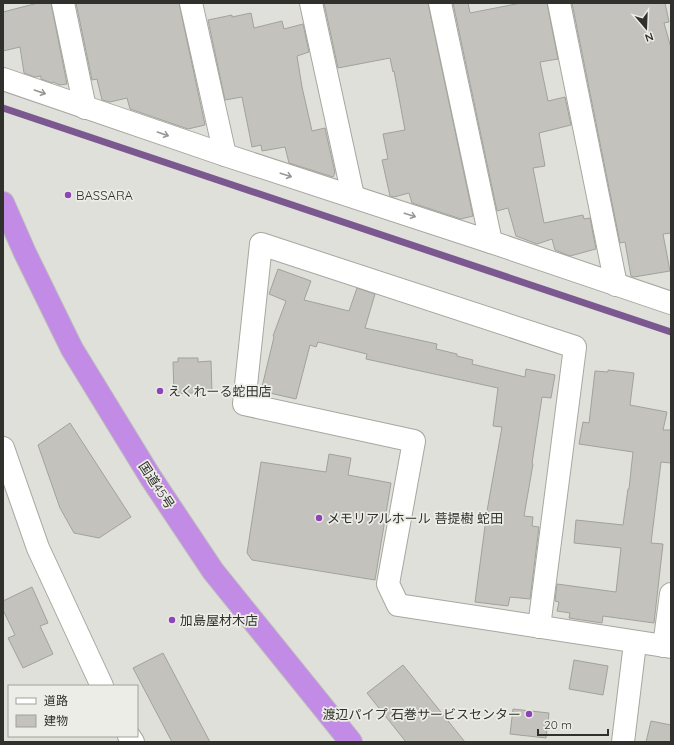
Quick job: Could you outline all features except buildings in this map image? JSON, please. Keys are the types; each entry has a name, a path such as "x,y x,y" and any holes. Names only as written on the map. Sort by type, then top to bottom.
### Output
{"highway":[{"name":"国道45号","path":"3,203 25,253 72,349 151,478 213,571 351,742"}],"street":[{"path":"63,3 85,108"},
{"path":"191,3 224,155"},
{"path":"311,3 353,196"},
{"path":"440,3 491,242"},
{"path":"559,3 616,285"},
{"path":"3,79 224,155 353,196 671,303"},
{"path":"538,627 575,347 261,244 244,404 414,441 388,584 398,605 635,643 668,647 671,594"},
{"path":"3,448 38,548 102,685"},
{"path":"623,742 635,643"}],"waterway":[{"path":"3,108 671,332"}],"place":[{"name":"BASSARA","path":"68,195"},
{"name":"えくれーる蛇田店","path":"160,391"},
{"name":"メモリアルホール 菩提樹 蛇田","path":"319,518"},
{"name":"加島屋材木店","path":"172,620"},
{"name":"渡辺パイプ 石巻サービスセンター","path":"529,714"}]}
